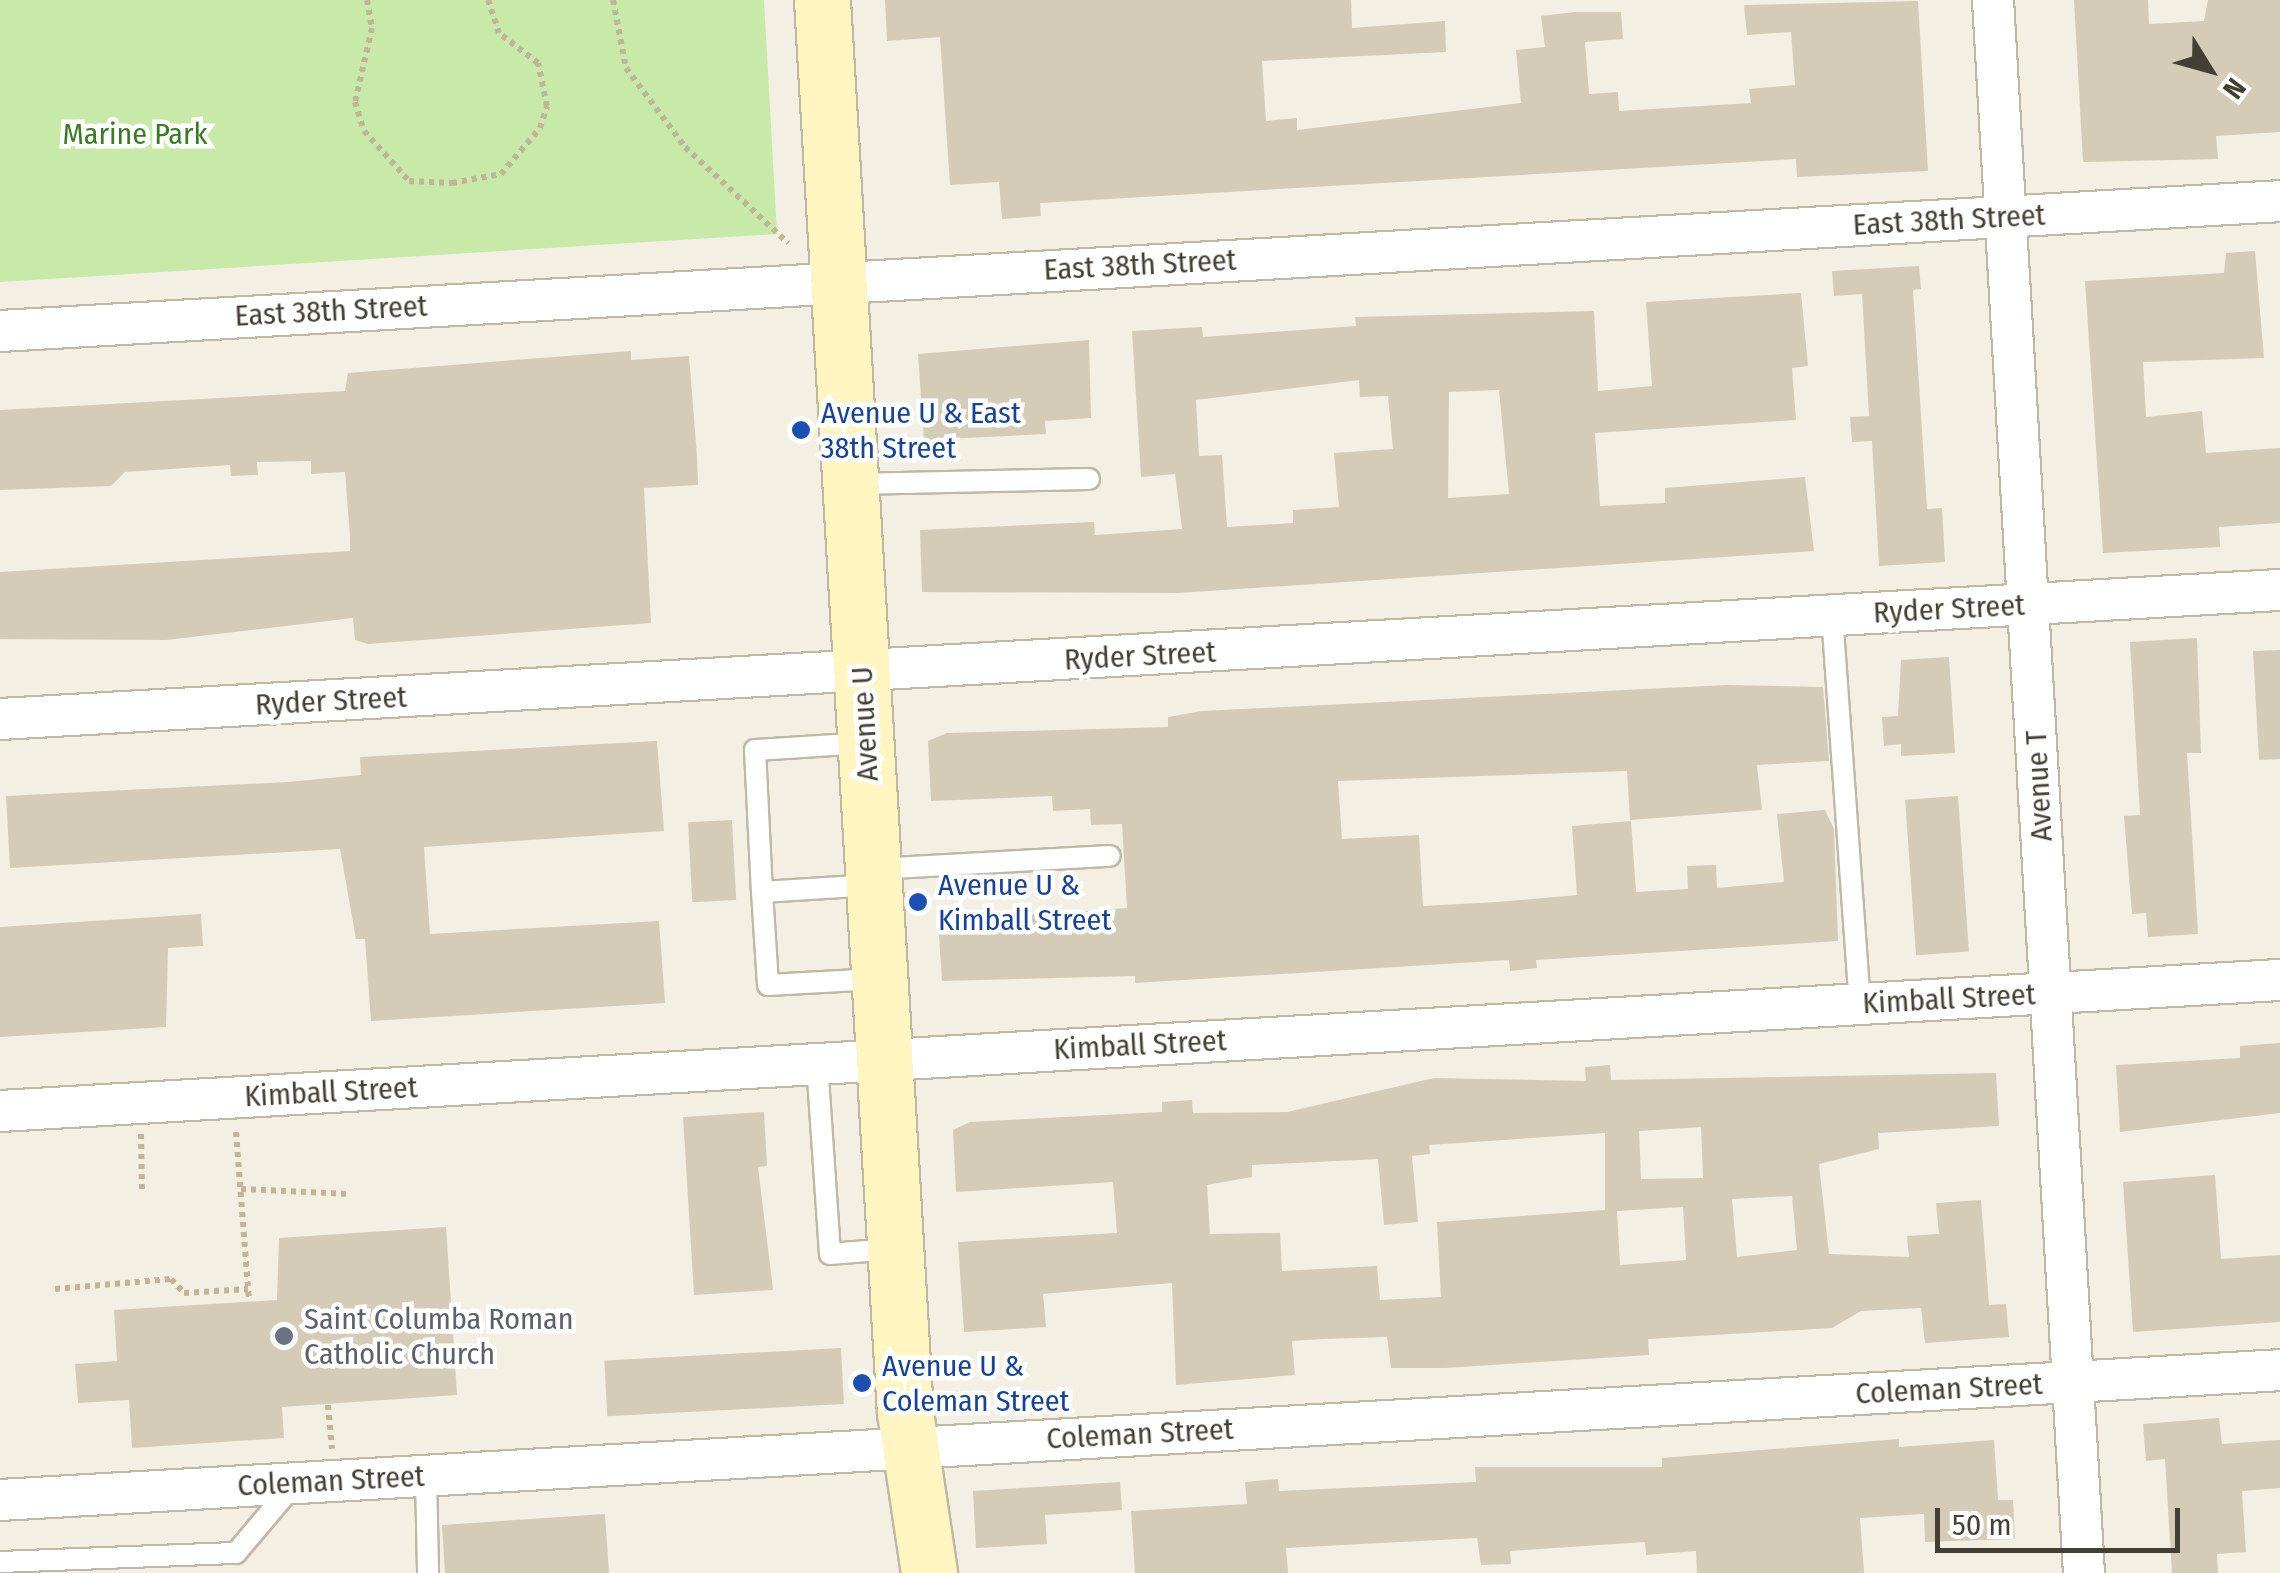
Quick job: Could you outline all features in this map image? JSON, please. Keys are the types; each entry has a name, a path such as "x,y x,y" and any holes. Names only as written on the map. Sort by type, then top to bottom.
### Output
{"main road":[{"name":"Avenue U","path":"822,0 908,1447 929,1573"},
{"name":"Avenue U","path":"892,1573 908,1447"}],"street":[{"name":"Avenue T","path":"1993,0 2084,1573"},
{"name":"East 38th Street","path":"0,330 2280,201"},
{"name":"Ryder Street","path":"0,720 2280,590"},
{"name":"Kimball Street","path":"0,1111 2280,980"},
{"name":"Coleman Street","path":"0,1500 2280,1370"}],"lane":[{"path":"850,484 1090,478"},
{"path":"1832,616 1860,1004"},
{"path":"866,743 756,750 762,892 768,986 880,979"},
{"path":"762,892 874,877 1110,856"},
{"path":"817,1063 830,1254 896,1248"},
{"path":"426,1475 428,1573"},
{"path":"0,1562 236,1553 295,1482"}],"path":[{"path":"367,0 372,28 355,102 364,132 409,182 452,183 501,174 540,128 547,106 538,63 499,33 488,0"},
{"path":"613,0 626,68 686,146 788,242"},
{"path":"234,1097 249,1300"},
{"path":"140,1103 142,1192"},
{"path":"241,1189 348,1194"},
{"path":"56,1289 171,1279 184,1294 248,1290"}],"green space":[{"name":"Marine Park","path":"0,0 764,0 777,234 0,282"}],"building":[{"path":"885,0 1351,0 1352,28 1445,21 1446,52 1262,61 1266,121 1297,118 1297,130 1521,103 1516,50 1545,47 1541,16 1575,12 1621,12 1623,39 1585,42 1589,94 1618,92 1619,111 1751,103 1749,89 1795,85 1791,32 1747,35 1744,5 1918,1 1928,171 1797,177 1796,159 1040,203 1041,216 1002,219 999,182 950,185 940,37 887,41"},
{"path":"2074,0 2148,0 2149,24 2204,21 2208,0 2280,0 2280,132 2216,136 2218,159 2083,162"},
{"path":"2255,251 2264,358 2143,362 2146,417 2202,411 2206,453 2280,448 2280,523 2219,527 2220,547 2103,553 2085,281 2224,273 2226,253"},
{"path":"1919,266 1921,289 1913,290 1927,509 1942,508 1945,562 1879,566 1872,441 1852,442 1850,417 1869,416 1862,294 1834,296 1832,271"},
{"path":"1801,293 1808,366 1792,368 1796,420 1595,433 1600,506 1665,503 1665,488 1805,477 1814,551 1178,593 922,592 920,530 1094,522 1095,535 1182,529 1175,474 1141,477 1132,331 1202,327 1203,337 1356,326 1355,317 1594,311 1598,391 1652,386 1646,302","holes":["1359,380 1360,397 1388,396 1393,449 1334,453 1339,507 1293,510 1293,523 1227,527 1222,455 1199,456 1196,400","1499,390 1509,494 1448,498 1449,392"]},
{"path":"1089,340 1091,418 1045,421 1046,434 924,440 918,354"},
{"path":"631,351 631,360 689,356 697,456 698,485 644,488 651,623 368,644 355,640 353,618 166,640 0,639 0,572 350,551 350,537 345,472 311,474 311,461 257,462 258,475 231,476 230,465 125,472 111,486 0,490 0,410 345,391 348,373"},
{"path":"2197,638 2201,753 2187,753 2198,934 2148,937 2146,913 2132,914 2124,816 2140,815 2130,642"},
{"path":"2280,650 2280,759 2259,760 2253,651"},
{"path":"1949,657 1955,753 1901,756 1901,744 1884,746 1882,717 1898,716 1901,660"},
{"path":"1727,685 1823,687 1829,761 1757,765 1762,810 1630,820 1627,771 1338,781 1342,839 1419,835 1423,906 1497,902 1577,895 1572,826 1631,821 1636,892 1688,889 1687,866 1716,865 1717,888 1784,882 1777,814 1825,810 1834,829 1838,941 1536,960 1537,968 1510,971 1509,960 1135,983 1135,976 942,981 938,921 1127,908 1122,824 1091,825 1090,809 1053,811 1052,796 931,801 928,741 947,733 1168,727 1168,717 1202,711"},
{"path":"657,741 664,831 424,847 430,934 659,921 665,1003 371,1021 365,939 356,939 340,849 10,868 6,796 288,782 361,775 360,757"},
{"path":"1958,796 1969,952 1916,955 1905,800"},
{"path":"732,820 736,900 692,902 688,822"},
{"path":"201,914 203,946 168,948 166,1027 0,1037 0,927"},
{"path":"2280,1043 2280,1113 2120,1132 2116,1065 2240,1058 2240,1046"},
{"path":"1610,1065 1611,1080 1996,1073 1999,1126 1878,1133 1879,1149 1819,1164 1829,1254 1909,1257 1907,1236 1939,1234 1936,1203 1981,1200 1989,1305 2006,1304 2009,1337 1925,1343 1921,1308 1861,1311 1832,1328 1648,1339 1649,1355 1445,1368 1391,1368 1387,1337 1322,1339 1292,1341 1295,1375 1176,1385 1172,1283 1043,1294 1046,1327 964,1332 958,1242 1117,1233 1113,1182 956,1192 953,1130 970,1122 1162,1112 1162,1102 1192,1100 1193,1113 1287,1112 1434,1078 1586,1081 1585,1067","holes":["1701,1127 1703,1178 1641,1179 1639,1131","1605,1133 1605,1210 1437,1222 1441,1297 1380,1300 1377,1266 1282,1271 1280,1233 1210,1234 1207,1185 1252,1177 1252,1165 1378,1159 1384,1225 1418,1222 1412,1156 1430,1154 1429,1145","1792,1196 1797,1250 1737,1257 1732,1199","1683,1207 1686,1260 1620,1265 1617,1211"]},
{"path":"764,1112 767,1166 758,1167 773,1290 694,1295 683,1117"},
{"path":"2215,1175 2221,1259 2280,1255 2280,1322 2133,1332 2123,1182"},
{"name":"Saint Columba Roman Catholic Church","path":"446,1227 457,1395 282,1407 284,1438 132,1448 129,1400 78,1403 75,1364 117,1361 114,1310 277,1300 279,1238"},
{"path":"841,1348 844,1404 607,1416 604,1360"},
{"path":"2219,1418 2222,1444 2280,1440 2280,1488 2242,1491 2246,1552 2217,1554 2218,1573 2172,1573 2165,1459 2146,1461 2143,1424"},
{"path":"1899,1439 1899,1447 1994,1440 1998,1500 2013,1500 2015,1539 1925,1542 1924,1514 1860,1518 1864,1573 1697,1573 1696,1551 1646,1555 1645,1542 1510,1551 1511,1564 1481,1565 1477,1538 1286,1548 1288,1573 1135,1573 1131,1511 1247,1504 1245,1482 1278,1479 1279,1491 1476,1482 1475,1467 1662,1467 1662,1458"},
{"path":"1120,1482 1122,1510 1045,1515 1047,1544 976,1548 973,1491"},
{"path":"605,1514 609,1573 445,1573 442,1525"}],"place":[{"name":"Avenue U & East 38th Street","path":"801,430"},
{"name":"Avenue U & Kimball Street","path":"918,902"},
{"name":"Saint Columba Roman Catholic Church","path":"284,1336"},
{"name":"Avenue U & Coleman Street","path":"862,1383"}]}
